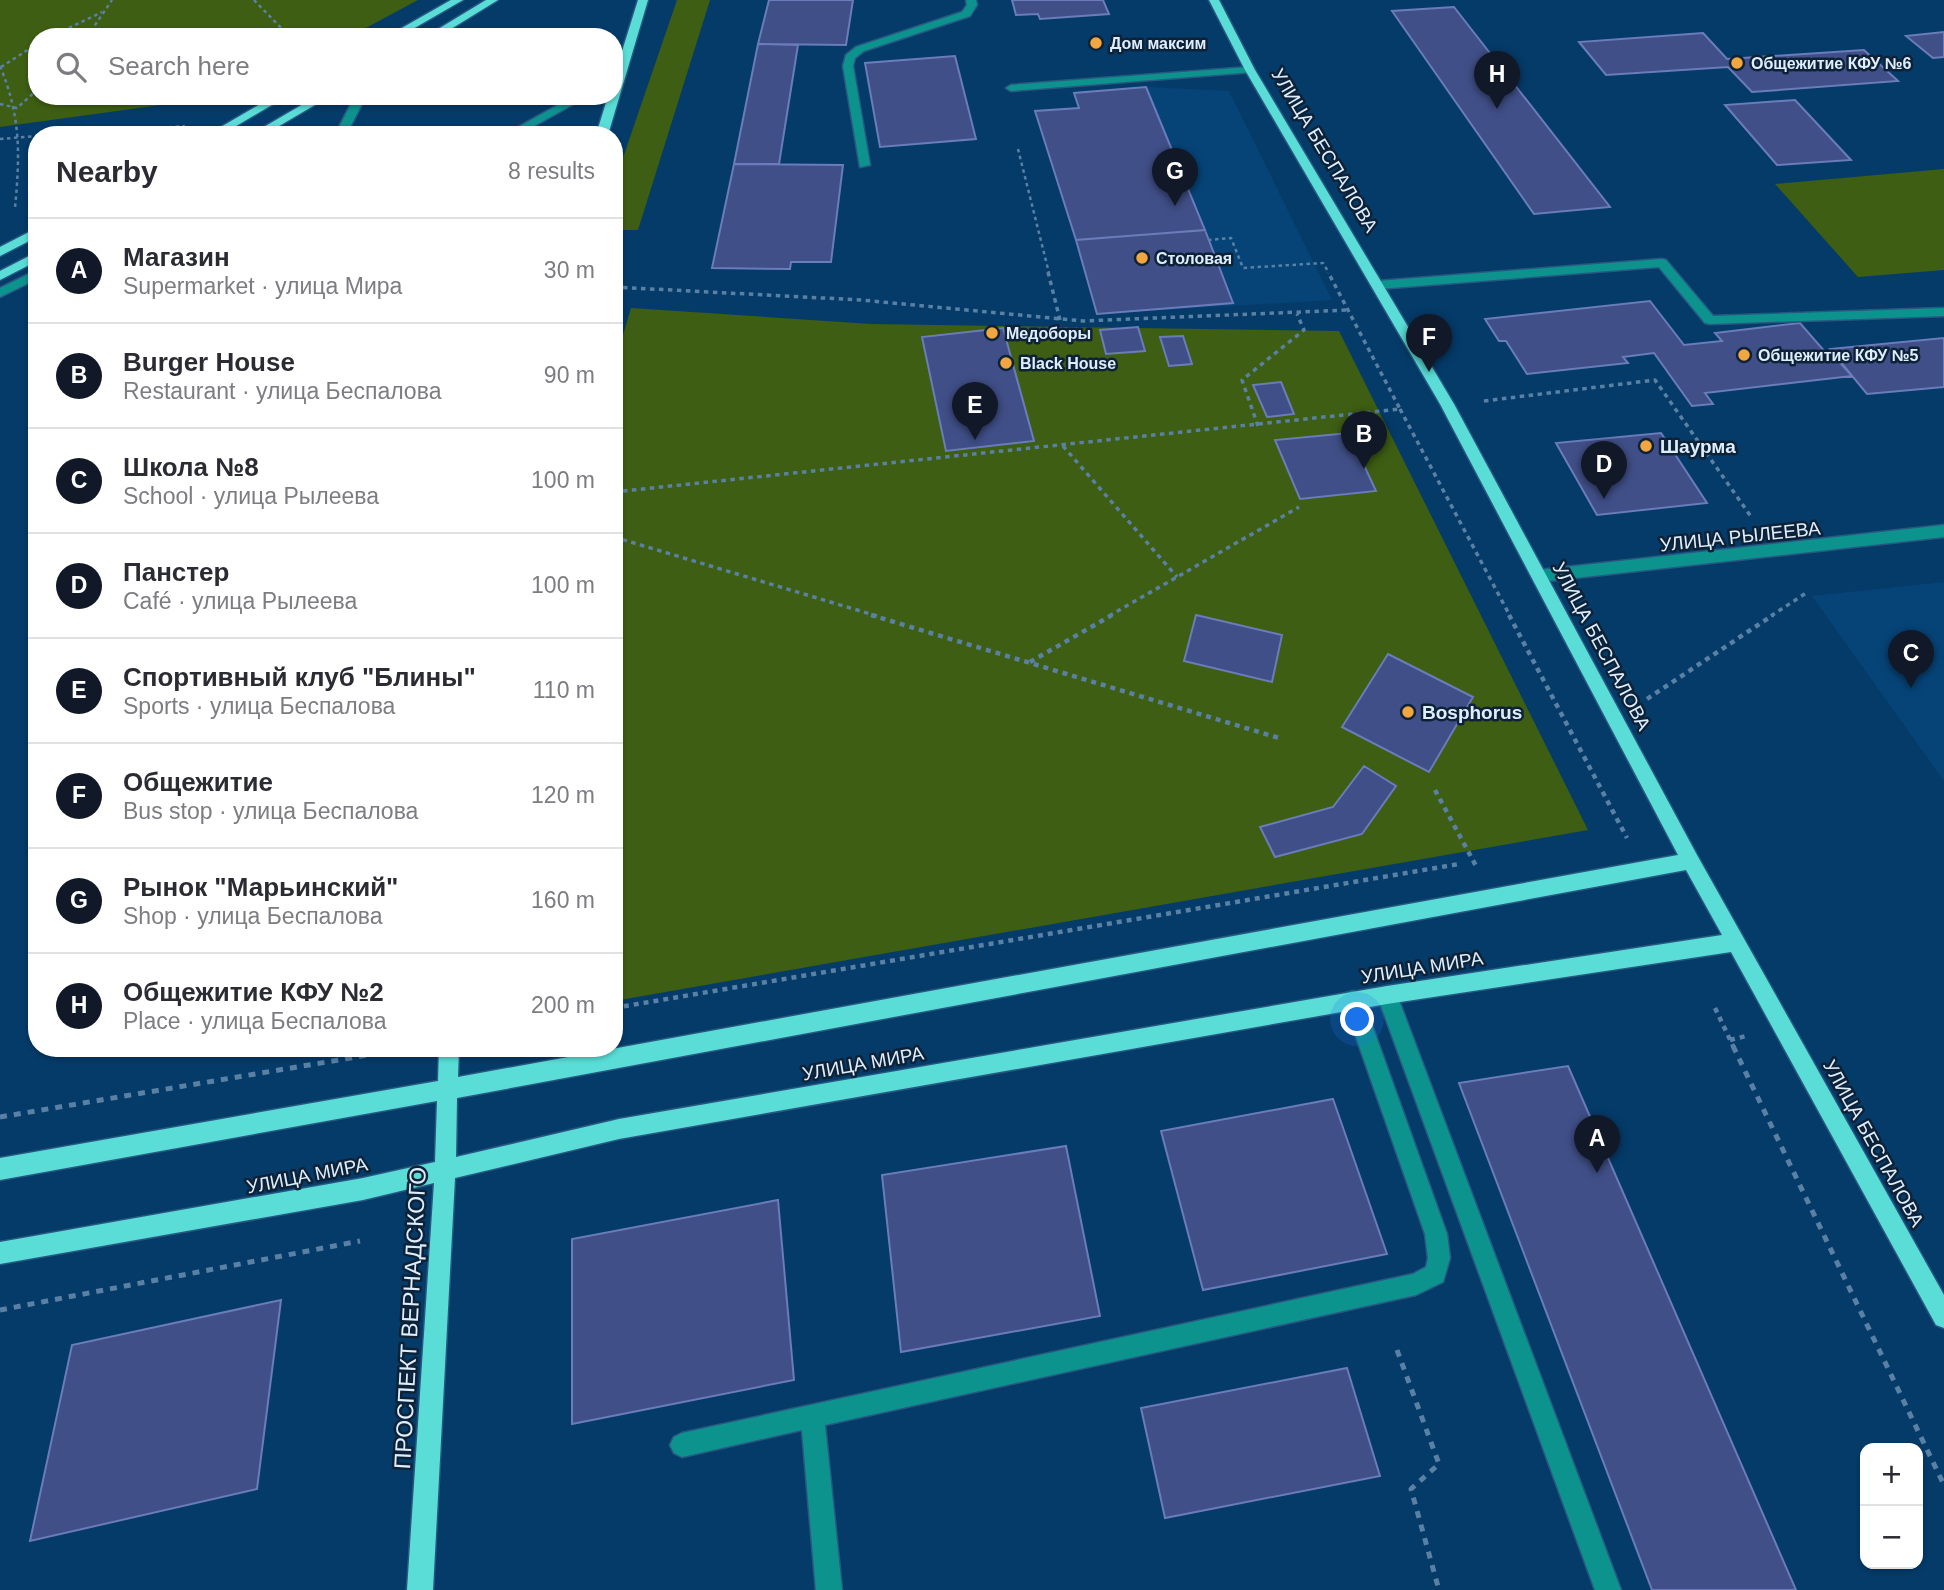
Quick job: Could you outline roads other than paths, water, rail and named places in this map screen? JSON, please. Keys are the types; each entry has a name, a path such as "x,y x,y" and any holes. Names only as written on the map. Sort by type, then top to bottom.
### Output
{"main road":[{"path":"407,28 458,0"},
{"path":"445,28 493,0"},
{"path":"623,60 643,0"},
{"path":"623,65 653,0"},
{"name":"УЛИЦА БЕСПАЛОВА","path":"1214,0 1250,70 1378,285 1944,1317"},
{"path":"228,126 266,105"},
{"path":"271,126 309,105"},
{"path":"605,126 611,105"},
{"path":"0,252 28,237"},
{"path":"0,276 28,261"},
{"path":"623,1056 1691,860"},
{"name":"УЛИЦА МИРА","path":"0,1253 363,1189 619,1129 1353,1000 1737,942"},
{"name":"ПРОСПЕКТ ВЕРНАДСКОГО","path":"419,1590 445,1169 448,1057"},
{"path":"0,1169 619,1057"}],"street":[{"path":"864,165 848,66 850,57 860,49 966,14 972,5 971,0"},
{"path":"1011,88 1250,70"},
{"path":"345,126 355,105"},
{"path":"526,126 566,105"},
{"path":"1378,285 1662,263 1710,320 1944,312"},
{"path":"0,293 28,279"},
{"name":"УЛИЦА РЫЛЕЕВА","path":"1539,576 1944,531"},
{"path":"1387,995 1608,1590"},
{"path":"682,1445 1416,1284 1434,1274 1439,1258 1436,1234 1353,1000"},
{"path":"812,1416 829,1590"}],"place":[{"name":"Дом максим","path":"1096,43"},
{"name":"Общежитие КФУ №6","path":"1737,63"},
{"name":"Общежитие КФУ №2","path":"1497,109"},
{"name":"Рынок \"Марьинский\"","path":"1175,206"},
{"name":"Столовая","path":"1142,258"},
{"name":"Медоборы","path":"992,333"},
{"name":"Общежитие КФУ №5","path":"1744,355"},
{"name":"Black House","path":"1006,363"},
{"name":"Общежитие","path":"1429,372"},
{"name":"Спортивный клуб \"Блины\"","path":"975,440"},
{"name":"Шаурма","path":"1646,446"},
{"name":"Burger House","path":"1364,469"},
{"name":"Панстер","path":"1604,499"},
{"name":"Школа №8","path":"1911,688"},
{"name":"Bosphorus","path":"1408,712"},
{"name":"Магазин","path":"1597,1173"}]}
